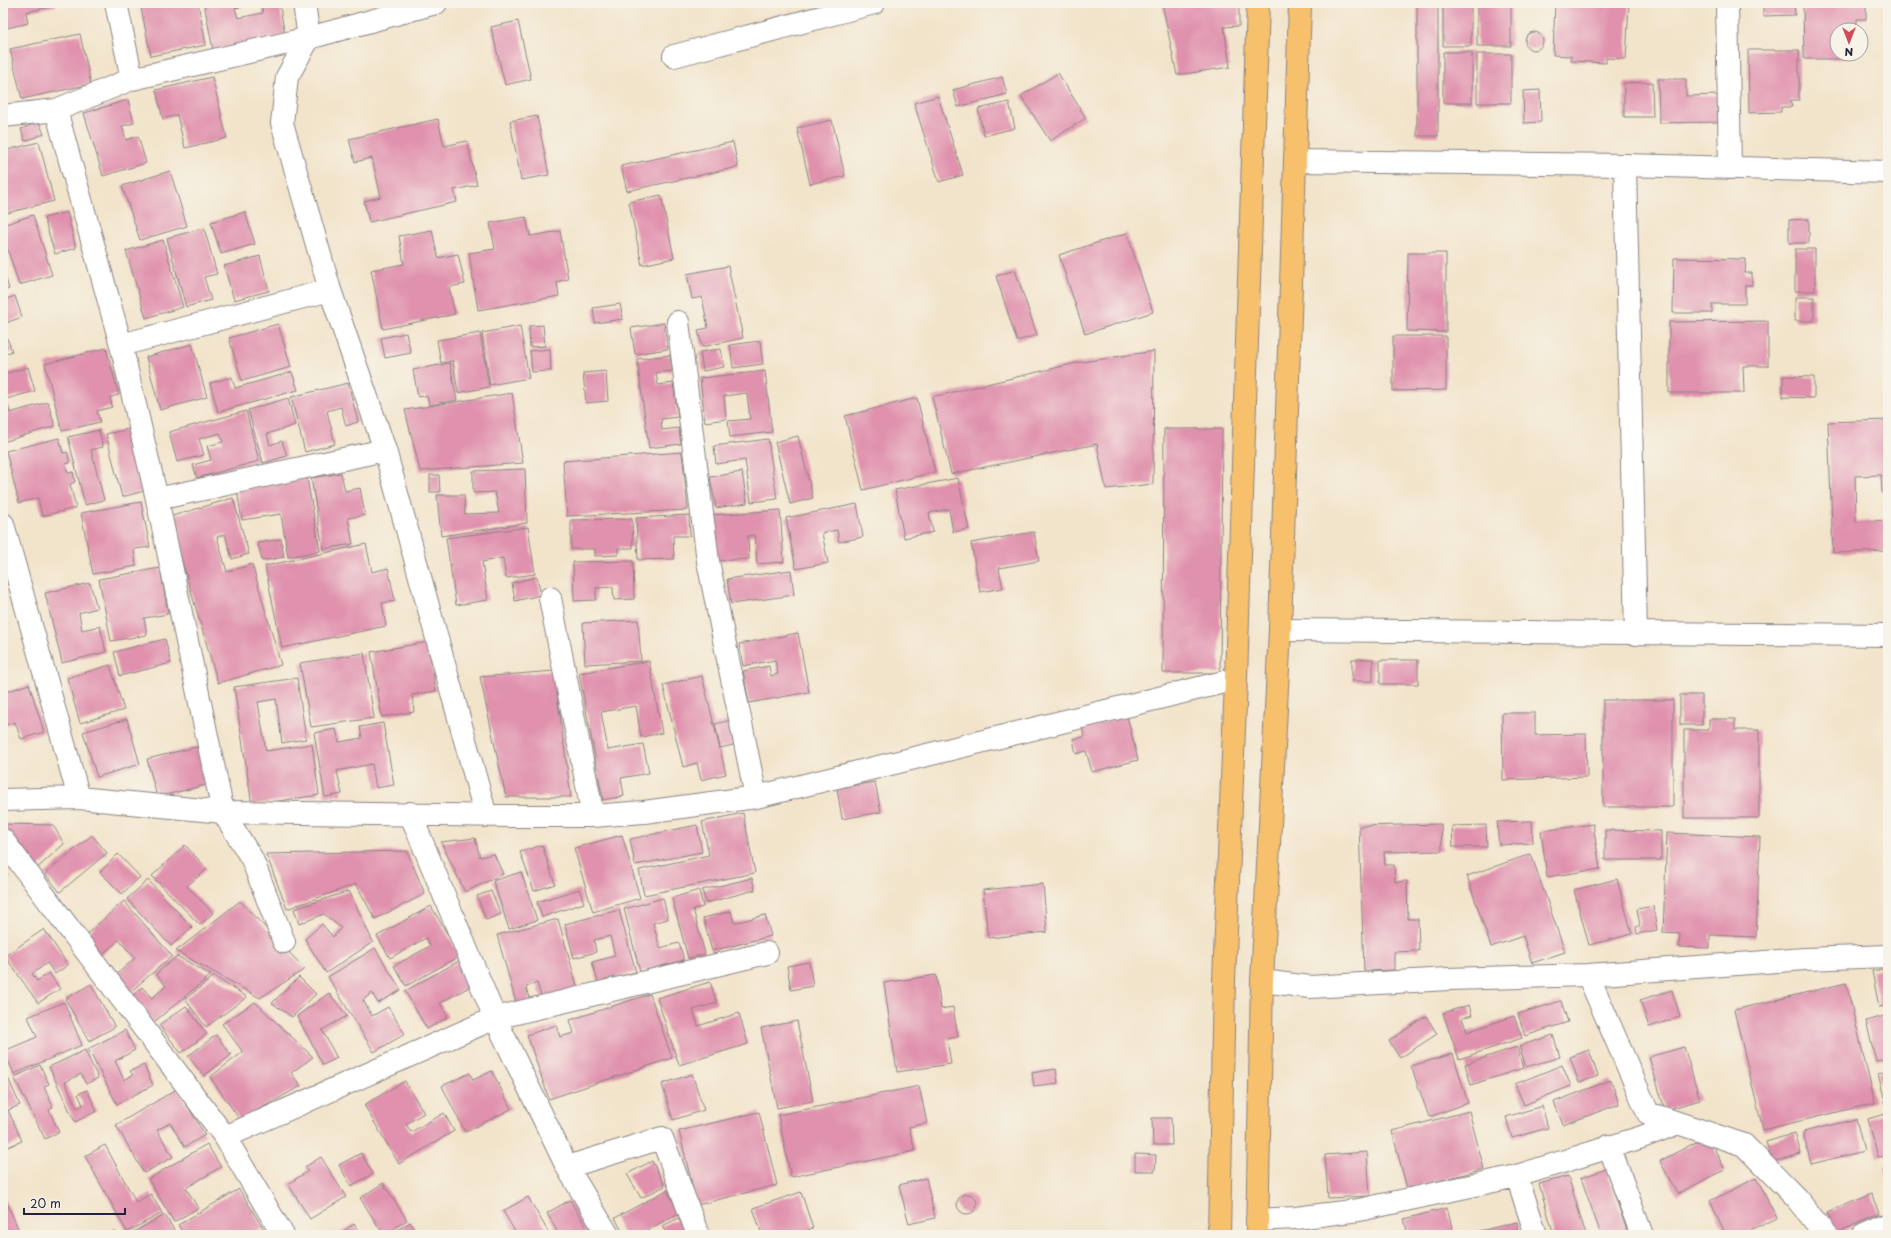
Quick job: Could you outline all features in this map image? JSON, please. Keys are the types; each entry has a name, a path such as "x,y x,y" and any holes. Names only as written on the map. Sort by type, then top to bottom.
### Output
{"main road":[{"path":"1218,1235 1224,981 1236,679 1258,3"},
{"path":"1257,1228 1262,981 1280,630 1300,3"}],"street":[{"path":"116,3 132,79"},
{"path":"304,3 309,38 287,76 282,123 330,290 385,450 486,816"},
{"path":"3,116 56,110 132,79 309,38 436,3"},
{"path":"674,56 874,3"},
{"path":"1727,3 1730,168"},
{"path":"56,110 121,345 157,499 223,812 252,859 284,942"},
{"path":"1295,161 1625,164 1888,172"},
{"path":"1625,164 1636,634"},
{"path":"121,345 330,290"},
{"path":"678,322 708,561 756,797"},
{"path":"157,499 385,450"},
{"path":"3,524 79,798"},
{"path":"550,598 593,816"},
{"path":"1280,630 1888,635"},
{"path":"3,800 79,798 223,812 593,816 644,812 756,797 1236,679"},
{"path":"410,814 495,1018 567,1167 608,1235"},
{"path":"3,840 226,1137 278,1234"},
{"path":"226,1137 495,1018 767,953"},
{"path":"1262,981 1310,987 1448,979 1588,975 1806,959 1888,956"},
{"path":"1588,975 1648,1113 1744,1146 1797,1199 1826,1235"},
{"path":"1257,1228 1296,1218 1359,1210 1517,1176 1609,1146 1642,1137 1678,1123"},
{"path":"567,1167 662,1138 698,1235"},
{"path":"1609,1146 1642,1235"},
{"path":"1517,1176 1536,1235"},
{"path":"1865,1235 1888,1225"}],"building":[{"path":"3,3 56,3 56,6 26,12 28,23 3,29"},
{"path":"140,3 198,3 206,45 151,56"},
{"path":"204,3 258,3 235,8 238,18 263,13 261,3 279,3 285,35 213,50"},
{"path":"1162,3 1239,3 1239,26 1224,27 1230,67 1177,75"},
{"path":"1417,3 1438,3 1438,136 1417,136"},
{"path":"1443,3 1471,3 1471,46 1443,46"},
{"path":"1477,3 1511,3 1511,46 1477,46"},
{"path":"1555,3 1629,3 1626,59 1606,58 1606,63 1571,61 1571,56 1553,55"},
{"path":"1763,3 1794,3 1795,15 1763,16"},
{"path":"1803,3 1866,3 1866,19 1857,19 1857,22 1829,22 1829,59 1804,59"},
{"path":"518,21 531,79 505,85 491,27"},
{"path":"1534,32 1540,35 1543,41 1540,47 1534,50 1528,47 1525,41 1528,35"},
{"path":"80,34 91,84 22,99 10,49"},
{"path":"1748,50 1799,50 1799,100 1791,100 1792,107 1781,107 1781,112 1749,113"},
{"path":"1443,52 1472,52 1472,103 1443,103"},
{"path":"1477,54 1511,54 1511,103 1477,103"},
{"path":"1058,73 1086,118 1050,141 1021,96"},
{"path":"212,77 227,138 185,148 177,115 163,119 156,90"},
{"path":"1002,77 1007,94 958,107 953,90"},
{"path":"1658,79 1686,79 1686,96 1719,95 1720,122 1659,123"},
{"path":"1652,82 1653,117 1624,117 1624,83"},
{"path":"1540,90 1541,122 1524,123 1523,91"},
{"path":"938,96 963,175 939,182 914,103"},
{"path":"128,100 134,123 122,126 126,140 138,136 146,163 103,176 84,113"},
{"path":"1009,102 1015,128 984,136 978,109"},
{"path":"537,116 549,175 521,180 510,121"},
{"path":"438,119 444,146 467,141 477,185 454,190 457,202 369,222 364,201 381,197 372,158 355,162 349,139"},
{"path":"832,120 845,176 810,184 797,128"},
{"path":"39,122 44,134 25,141 21,129"},
{"path":"39,142 54,201 3,214 3,151"},
{"path":"733,142 738,167 627,191 621,166"},
{"path":"170,171 187,226 140,240 122,186"},
{"path":"661,195 674,258 642,265 629,202"},
{"path":"67,212 76,248 55,254 44,218"},
{"path":"245,212 255,244 221,254 211,222"},
{"path":"33,215 52,275 19,285 3,235 3,225"},
{"path":"526,217 530,236 560,231 568,279 557,282 559,296 478,310 469,253 495,249 490,223"},
{"path":"1809,219 1809,243 1789,243 1789,220"},
{"path":"204,228 217,274 204,277 211,300 186,307 167,238"},
{"path":"432,230 438,258 458,254 465,284 449,287 455,314 383,329 371,270 404,264 399,236"},
{"path":"1127,233 1153,312 1085,334 1059,255"},
{"path":"163,240 183,307 146,318 126,251"},
{"path":"1795,249 1815,249 1815,291 1795,291"},
{"path":"1408,253 1446,253 1446,332 1407,331"},
{"path":"260,256 269,291 234,300 224,266"},
{"path":"1674,258 1746,259 1745,273 1752,273 1752,285 1745,285 1745,304 1712,304 1712,313 1673,313"},
{"path":"728,266 743,338 702,347 698,330 708,328 702,297 692,299 687,274"},
{"path":"3,269 9,289 3,291"},
{"path":"1015,270 1037,335 1017,341 996,276"},
{"path":"15,296 22,317 3,324 3,300"},
{"path":"1795,297 1814,297 1814,321 1795,321"},
{"path":"620,304 623,319 595,323 593,308"},
{"path":"1768,321 1768,366 1743,366 1744,393 1669,393 1669,322"},
{"path":"664,323 668,349 635,354 631,328"},
{"path":"278,324 291,367 242,381 229,338"},
{"path":"543,325 545,346 530,347 529,326"},
{"path":"520,326 529,378 490,385 482,333"},
{"path":"5,333 12,351 3,355 3,334"},
{"path":"406,333 411,353 385,358 381,338"},
{"path":"480,333 489,387 458,393 453,361 441,363 437,340"},
{"path":"1393,336 1446,336 1446,390 1393,391"},
{"path":"760,341 763,364 733,368 730,345"},
{"path":"192,344 207,397 160,410 146,357"},
{"path":"106,348 119,395 110,397 112,407 97,411 100,422 62,431 45,364"},
{"path":"550,349 551,371 532,372 530,351"},
{"path":"721,349 724,367 703,371 700,352"},
{"path":"1154,351 1153,484 1106,489 1097,444 951,474 932,397 1076,363"},
{"path":"670,355 672,371 656,373 658,385 673,383 678,417 661,419 662,430 679,428 681,444 649,448 637,359"},
{"path":"450,363 457,400 429,405 427,396 418,397 413,370"},
{"path":"28,367 35,391 6,399 10,413 48,402 55,426 3,442 3,374"},
{"path":"606,371 608,401 586,403 583,373"},
{"path":"765,371 772,432 730,437 728,421 750,419 747,393 724,396 726,419 705,422 700,378"},
{"path":"292,372 298,390 218,412 210,383 232,377 235,388"},
{"path":"1783,376 1814,377 1814,398 1783,397"},
{"path":"348,383 358,422 346,426 341,407 327,411 335,444 305,452 291,397"},
{"path":"512,393 523,463 420,471 405,410"},
{"path":"288,398 295,425 267,434 270,445 282,441 287,456 263,463 248,410"},
{"path":"917,398 935,472 863,490 845,416"},
{"path":"246,411 259,461 197,478 193,465 211,460 207,446 223,442 220,433 199,439 204,455 177,462 169,432"},
{"path":"1888,420 1888,492 1882,493 1881,475 1855,476 1856,522 1888,520 1888,551 1833,553 1828,422"},
{"path":"129,429 144,491 122,497 106,434"},
{"path":"1164,429 1222,429 1220,673 1163,673"},
{"path":"99,430 103,447 91,450 104,500 85,505 68,437"},
{"path":"798,436 813,498 790,504 775,442"},
{"path":"59,438 63,453 67,452 70,463 65,464 68,473 73,472 75,482 70,484 76,508 42,516 38,498 19,503 6,451"},
{"path":"768,439 777,499 751,502 745,460 716,464 714,446"},
{"path":"682,452 688,510 567,516 563,461"},
{"path":"525,469 527,523 441,536 437,495 464,495 465,514 499,513 495,492 473,493 473,471"},
{"path":"742,472 747,503 716,508 710,477"},
{"path":"341,473 345,491 360,488 365,515 348,518 353,544 323,549 311,478"},
{"path":"430,475 439,475 440,492 430,492"},
{"path":"307,478 320,551 288,557 281,514 242,520 237,490"},
{"path":"958,478 969,529 953,532 949,509 929,513 933,532 904,538 895,490"},
{"path":"233,498 249,554 232,559 225,534 217,537 227,572 252,564 281,665 218,683 169,517"},
{"path":"141,502 150,547 134,549 136,566 93,574 81,513"},
{"path":"857,504 863,537 839,542 837,530 822,533 828,563 796,569 786,518"},
{"path":"780,510 784,562 757,564 755,535 748,536 749,559 715,561 712,515"},
{"path":"689,515 690,536 673,536 674,559 638,560 636,518"},
{"path":"632,519 633,548 618,548 618,555 595,556 595,549 571,549 571,520"},
{"path":"528,527 535,574 506,578 503,558 482,562 488,600 456,605 446,538"},
{"path":"1034,532 1039,561 999,568 1003,588 980,592 971,543"},
{"path":"281,539 284,557 262,561 258,543"},
{"path":"366,544 372,572 388,568 395,601 382,603 386,626 282,648 265,566"},
{"path":"633,561 634,599 614,600 613,587 596,588 596,600 574,601 573,562"},
{"path":"160,568 168,614 144,618 147,635 111,641 99,579"},
{"path":"791,570 794,595 731,604 727,579"},
{"path":"537,577 541,595 515,601 512,583"},
{"path":"90,583 97,608 79,613 82,630 100,626 106,652 62,663 45,593"},
{"path":"638,620 641,661 585,664 583,623"},
{"path":"798,633 809,692 749,703 743,671 769,666 771,676 778,674 775,660 743,666 739,644"},
{"path":"165,639 171,663 120,676 114,652"},
{"path":"428,642 436,691 412,695 414,712 382,717 371,652"},
{"path":"364,653 374,718 311,727 300,663"},
{"path":"1352,659 1373,659 1373,681 1352,681"},
{"path":"1380,660 1418,660 1418,684 1380,684"},
{"path":"649,661 662,733 641,737 636,706 601,712 608,750 643,744 649,773 621,778 624,796 603,800 579,673"},
{"path":"110,665 124,710 80,723 67,678"},
{"path":"554,671 571,797 506,797 480,677"},
{"path":"702,676 726,774 701,780 697,763 683,767 663,685"},
{"path":"297,678 306,739 282,743 276,699 258,702 266,751 312,744 319,795 252,805 234,687"},
{"path":"29,684 44,732 21,739 15,722 3,726 3,693"},
{"path":"1680,695 1702,695 1702,725 1680,725"},
{"path":"1603,700 1673,700 1673,807 1603,807"},
{"path":"1502,713 1535,713 1535,735 1586,734 1587,777 1503,780"},
{"path":"1127,716 1138,760 1092,772 1086,751 1076,754 1073,739 1084,737 1082,727"},
{"path":"127,719 140,764 97,777 83,732"},
{"path":"1709,719 1735,719 1735,730 1759,730 1759,818 1684,818 1684,730 1709,730"},
{"path":"731,720 737,744 720,748 715,724"},
{"path":"383,723 394,785 376,788 372,764 337,771 342,794 325,797 314,733 336,729 339,742 362,738 360,727"},
{"path":"200,746 210,784 157,797 147,759"},
{"path":"875,782 881,812 842,819 837,788"},
{"path":"743,813 755,873 644,895 639,870 709,855 702,822"},
{"path":"1532,821 1533,843 1499,845 1497,822"},
{"path":"3,824 53,825 64,844 34,871 3,829"},
{"path":"1441,824 1442,851 1384,852 1385,865 1394,865 1395,882 1407,881 1408,919 1418,919 1419,951 1394,952 1394,970 1364,971 1359,826"},
{"path":"1593,824 1600,869 1547,877 1541,831"},
{"path":"697,825 702,852 635,865 630,839"},
{"path":"1486,825 1487,847 1453,847 1452,826"},
{"path":"1605,830 1661,831 1661,860 1605,860"},
{"path":"1667,833 1760,837 1756,937 1710,935 1710,948 1679,947 1680,934 1663,933"},
{"path":"92,835 107,853 60,892 45,874"},
{"path":"622,835 640,898 593,912 574,848"},
{"path":"475,838 480,857 494,854 503,874 465,892 441,842"},
{"path":"185,845 207,869 187,886 213,913 200,925 152,876"},
{"path":"542,845 555,884 534,891 520,852"},
{"path":"407,851 425,894 375,919 356,884 287,909 266,854"},
{"path":"118,854 140,877 122,894 100,872"},
{"path":"1531,854 1565,952 1532,963 1523,936 1491,947 1467,876"},
{"path":"3,866 8,875 3,878"},
{"path":"521,872 537,920 509,929 493,881"},
{"path":"752,878 755,890 706,903 702,890"},
{"path":"1617,879 1632,934 1589,945 1574,890"},
{"path":"148,880 192,927 171,946 127,899"},
{"path":"1043,884 1047,932 988,938 983,890"},
{"path":"579,889 584,903 542,917 537,902"},
{"path":"699,890 703,907 693,909 705,954 688,958 672,898"},
{"path":"349,891 373,942 326,973 305,939 322,924 333,937 341,928 324,914 299,924 294,909"},
{"path":"491,891 501,914 486,920 477,896"},
{"path":"663,898 668,919 653,923 660,948 679,943 684,960 640,972 624,909"},
{"path":"124,901 172,956 129,993 115,976 135,958 119,940 98,958 81,939"},
{"path":"240,901 305,969 260,998 176,951"},
{"path":"431,906 460,956 406,986 394,966 430,946 426,938 390,958 377,936"},
{"path":"1653,906 1657,930 1637,934 1636,927 1640,925 1637,909"},
{"path":"619,910 636,972 598,982 592,962 615,956 610,936 594,940 596,952 574,958 565,924"},
{"path":"731,911 734,923 765,915 771,936 712,951 703,918"},
{"path":"558,919 578,989 542,999 537,983 526,987 530,1002 517,1006 497,935"},
{"path":"44,929 68,965 55,974 47,963 32,974 37,981 49,973 60,989 38,1003 5,956"},
{"path":"375,948 401,990 378,1003 372,993 363,1000 372,1016 388,1007 405,1034 374,1052 328,977"},
{"path":"177,956 211,975 154,1022 132,996 142,987 152,998 166,986 156,974"},
{"path":"459,961 473,985 440,1003 448,1017 427,1029 405,991"},
{"path":"809,962 813,986 791,990 787,966"},
{"path":"1888,968 1888,1005 1879,1007 1872,971"},
{"path":"936,975 941,1009 953,1007 958,1037 947,1039 951,1064 897,1072 884,983"},
{"path":"214,976 247,997 206,1027 185,999"},
{"path":"299,977 316,994 292,1017 272,1003"},
{"path":"710,982 717,1003 693,1010 698,1026 739,1013 748,1044 679,1065 657,998"},
{"path":"1846,983 1875,1103 1763,1130 1734,1010"},
{"path":"91,984 115,1027 89,1041 65,999"},
{"path":"1672,990 1680,1017 1649,1027 1640,1000"},
{"path":"329,993 347,1016 322,1030 337,1058 323,1065 297,1016"},
{"path":"650,994 672,1058 549,1099 527,1035 556,1025 560,1037 574,1033 570,1020"},
{"path":"1561,1001 1568,1022 1525,1036 1518,1014"},
{"path":"64,1002 82,1045 14,1074 4,1051 37,1037 28,1017"},
{"path":"255,1002 313,1057 291,1073 301,1086 240,1120 210,1077 243,1052 222,1024"},
{"path":"1469,1005 1472,1015 1462,1018 1467,1032 1514,1016 1522,1038 1459,1059 1443,1013"},
{"path":"186,1006 207,1034 181,1053 159,1025"},
{"path":"1888,1015 1888,1058 1876,1061 1866,1021"},
{"path":"1426,1016 1437,1034 1400,1058 1389,1041"},
{"path":"797,1021 813,1101 777,1108 761,1028"},
{"path":"125,1030 135,1050 115,1061 124,1080 133,1075 130,1071 144,1065 153,1085 117,1104 88,1049"},
{"path":"216,1035 231,1055 204,1076 188,1056"},
{"path":"1553,1035 1560,1057 1526,1067 1519,1046"},
{"path":"1517,1047 1523,1068 1471,1085 1465,1064"},
{"path":"1684,1047 1700,1100 1665,1110 1649,1057"},
{"path":"85,1050 98,1078 86,1084 81,1074 65,1082 77,1108 83,1105 78,1094 87,1090 97,1111 75,1122 49,1067"},
{"path":"1589,1050 1598,1076 1579,1083 1570,1057"},
{"path":"1453,1054 1468,1103 1429,1117 1411,1066"},
{"path":"40,1065 49,1084 44,1087 53,1107 49,1110 59,1132 45,1139 14,1077"},
{"path":"1562,1065 1571,1086 1524,1105 1515,1084"},
{"path":"1056,1069 1058,1083 1034,1086 1032,1073"},
{"path":"492,1071 511,1109 465,1132 442,1086 470,1073 473,1080"},
{"path":"1888,1071 1888,1104 1886,1105 1878,1074"},
{"path":"692,1074 704,1110 673,1120 662,1084"},
{"path":"8,1078 20,1105 8,1110 22,1141 3,1149 3,1080"},
{"path":"1611,1080 1619,1104 1563,1125 1554,1102"},
{"path":"405,1081 424,1113 406,1124 411,1132 444,1113 454,1131 399,1164 364,1105"},
{"path":"919,1086 927,1123 909,1127 915,1151 791,1177 778,1115"},
{"path":"177,1089 205,1135 185,1147 170,1123 157,1130 173,1157 144,1173 116,1125"},
{"path":"1542,1106 1548,1128 1512,1138 1506,1117"},
{"path":"1469,1111 1484,1169 1407,1189 1392,1131"},
{"path":"759,1112 777,1185 697,1205 679,1131"},
{"path":"1888,1113 1888,1154 1878,1157 1868,1119"},
{"path":"1152,1118 1171,1118 1172,1145 1153,1145"},
{"path":"1856,1119 1864,1151 1811,1164 1803,1132"},
{"path":"1795,1133 1801,1154 1772,1162 1766,1142"},
{"path":"1708,1136 1725,1170 1677,1194 1660,1161"},
{"path":"207,1144 221,1167 186,1188 198,1208 174,1222 148,1179"},
{"path":"105,1145 136,1202 151,1194 162,1213 127,1232 85,1156"},
{"path":"1367,1152 1370,1196 1328,1198 1325,1155"},
{"path":"361,1153 373,1174 351,1186 339,1165"},
{"path":"1135,1154 1156,1155 1155,1171 1135,1171"},
{"path":"321,1157 346,1197 310,1219 288,1184 308,1171 305,1167"},
{"path":"652,1161 665,1186 641,1198 627,1174"},
{"path":"1888,1167 1888,1181 1887,1182 1884,1168"},
{"path":"1606,1169 1627,1231 1615,1235 1601,1235 1581,1178"},
{"path":"1568,1176 1586,1235 1554,1235 1539,1184"},
{"path":"926,1178 935,1218 909,1224 899,1185"},
{"path":"1756,1178 1777,1218 1742,1235 1726,1235 1710,1201"},
{"path":"383,1183 407,1220 384,1235 360,1198"},
{"path":"239,1189 263,1228 251,1235 184,1235 178,1225"},
{"path":"667,1190 679,1213 638,1235 624,1235 615,1218"},
{"path":"801,1192 813,1228 794,1235 762,1235 753,1208"},
{"path":"3,1194 21,1235 3,1235"},
{"path":"963,1194 971,1194 977,1200 977,1208 971,1214 963,1214 957,1208 957,1200"},
{"path":"1871,1194 1880,1214 1836,1233 1827,1213"},
{"path":"528,1197 550,1235 517,1235 503,1211"},
{"path":"570,1200 591,1235 559,1235 547,1213"},
{"path":"1447,1208 1454,1235 1408,1235 1404,1219"},
{"path":"165,1215 177,1235 128,1235"},
{"path":"679,1218 687,1235 667,1235 662,1226"},
{"path":"410,1222 418,1235 389,1235"},
{"path":"1517,1222 1520,1235 1468,1235 1468,1234"},
{"path":"354,1224 361,1235 337,1235"},
{"path":"114,1231 116,1235 107,1235"}]}
